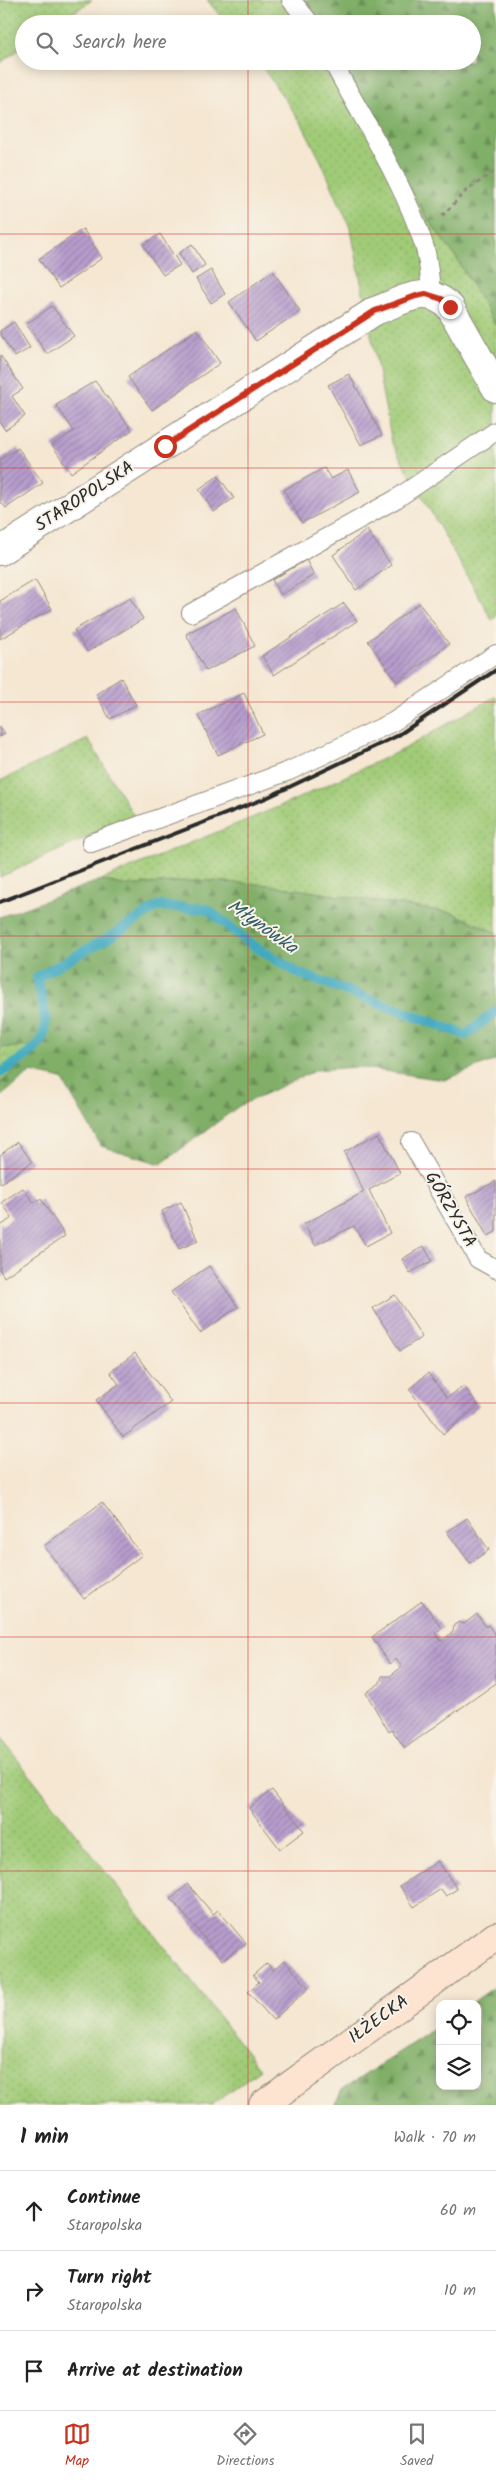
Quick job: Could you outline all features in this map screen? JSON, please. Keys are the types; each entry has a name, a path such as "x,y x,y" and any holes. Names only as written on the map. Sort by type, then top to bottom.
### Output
{"main road":[{"name":"IŁŻECKA","path":"263,2105 496,1936"}],"street":[{"path":"431,294 442,299 450,307 496,388"},
{"name":"STAROPOLSKA","path":"0,551 375,311 416,296 431,294"}],"lane":[{"path":"292,0 303,15"},
{"path":"337,70 395,177 425,247 431,294"},
{"path":"191,613 396,499 496,431"},
{"path":"97,841 289,771 385,726 496,654"},
{"name":"GÓRZYSTA","path":"411,1142 478,1259 496,1269"}],"path":[{"path":"425,247 447,208 467,190 496,170"}],"green space":[{"path":"0,0 92,0 70,15 15,15 15,52 0,63"},
{"path":"207,0 294,0 306,15 220,15"},
{"path":"294,0 496,0 496,326 454,254 429,221 340,70 481,70 481,15 306,15"},
{"path":"264,70 340,70 429,221 454,254 496,326 496,617 492,620 392,443 351,230 321,161 302,124"},
{"path":"496,696 496,933 453,913 268,885 196,880 126,886 101,880 290,802 404,749"},
{"path":"88,739 134,816 0,877 0,781"},
{"path":"101,880 126,886 196,880 268,885 453,913 496,933 496,1060 444,1080 357,1067 316,1070 239,1106 161,1164 101,1146 62,1079 31,1072 0,1097 0,917"},
{"path":"43,1046 0,1083 0,1048"},
{"path":"0,1737 260,2069 212,2105 0,2105"},
{"path":"496,1986 496,2105 334,2105 342,2090 436,2028 436,2090 481,2090 481,2000 476,2000"}],"building":[{"path":"83,229 102,258 59,288 39,259"},
{"path":"160,234 180,265 163,275 143,245"},
{"path":"192,244 205,265 192,274 179,253"},
{"path":"211,270 225,294 211,303 196,279"},
{"path":"273,271 300,311 256,341 229,302"},
{"path":"52,306 74,336 47,354 26,324"},
{"path":"14,322 30,348 15,357 0,334 0,331"},
{"path":"197,329 220,363 152,410 128,377"},
{"path":"0,355 23,389 12,396 25,416 5,430 0,422"},
{"path":"349,374 382,435 361,445 328,385"},
{"path":"95,381 132,430 71,473 52,445 74,431 56,405"},
{"path":"18,448 43,483 6,508 2,503 0,504 0,460"},
{"path":"324,468 331,479 348,470 360,492 302,523 284,490"},
{"path":"218,476 234,498 214,512 199,489"},
{"path":"367,530 391,565 356,590 333,555"},
{"path":"306,560 314,575 281,595 272,580"},
{"path":"35,580 52,609 0,639 0,601"},
{"path":"130,598 143,619 87,652 74,630"},
{"path":"344,603 357,621 274,675 262,656"},
{"path":"419,603 449,644 397,682 368,641"},
{"path":"236,608 255,646 206,671 186,634"},
{"path":"121,678 136,705 110,719 96,694"},
{"path":"244,693 263,734 218,755 198,715"},
{"path":"0,726 5,734 0,737"},
{"path":"379,1133 400,1173 369,1190 390,1233 366,1246 354,1226 315,1245 304,1224 364,1192 344,1152"},
{"path":"18,1142 32,1162 0,1184 0,1155"},
{"path":"496,1181 496,1232 487,1236 466,1197"},
{"path":"23,1188 34,1203 41,1199 65,1236 4,1277 0,1270 0,1222 2,1225 12,1218 2,1202"},
{"path":"181,1202 198,1241 179,1249 162,1211"},
{"path":"424,1246 432,1261 410,1273 402,1259"},
{"path":"209,1266 238,1307 200,1333 171,1292"},
{"path":"395,1295 422,1337 400,1351 373,1308"},
{"path":"135,1353 171,1402 123,1437 96,1400 119,1384 110,1372"},
{"path":"428,1373 447,1398 464,1386 479,1406 443,1434 409,1389"},
{"path":"102,1502 142,1555 84,1599 44,1546"},
{"path":"467,1518 489,1550 470,1563 447,1532"},
{"path":"422,1601 442,1628 435,1633 441,1641 453,1632 454,1625 459,1622 464,1624 477,1614 486,1627 488,1625 496,1636 496,1683 405,1748 392,1730 389,1732 366,1693 380,1683 382,1676 390,1676 402,1667 396,1659 390,1664 372,1637"},
{"path":"272,1790 304,1831 280,1849 249,1808"},
{"path":"438,1861 457,1889 446,1896 441,1889 414,1907 400,1886"},
{"path":"188,1884 213,1914 218,1910 246,1943 223,1960 171,1899"},
{"path":"284,1960 309,1988 273,2020 248,1992 259,1982 253,1975 267,1963 273,1970"}],"waterway":[{"name":"Młynówka","path":"0,1073 29,1053 42,1039 45,1017 37,977 110,937 158,906 207,909 248,942 298,973 466,1035 496,1011"}],"railway":[{"path":"0,902 266,798 397,736 496,670"}],"route":[{"path":"165,446 375,311 426,294 442,299 450,307"}]}
